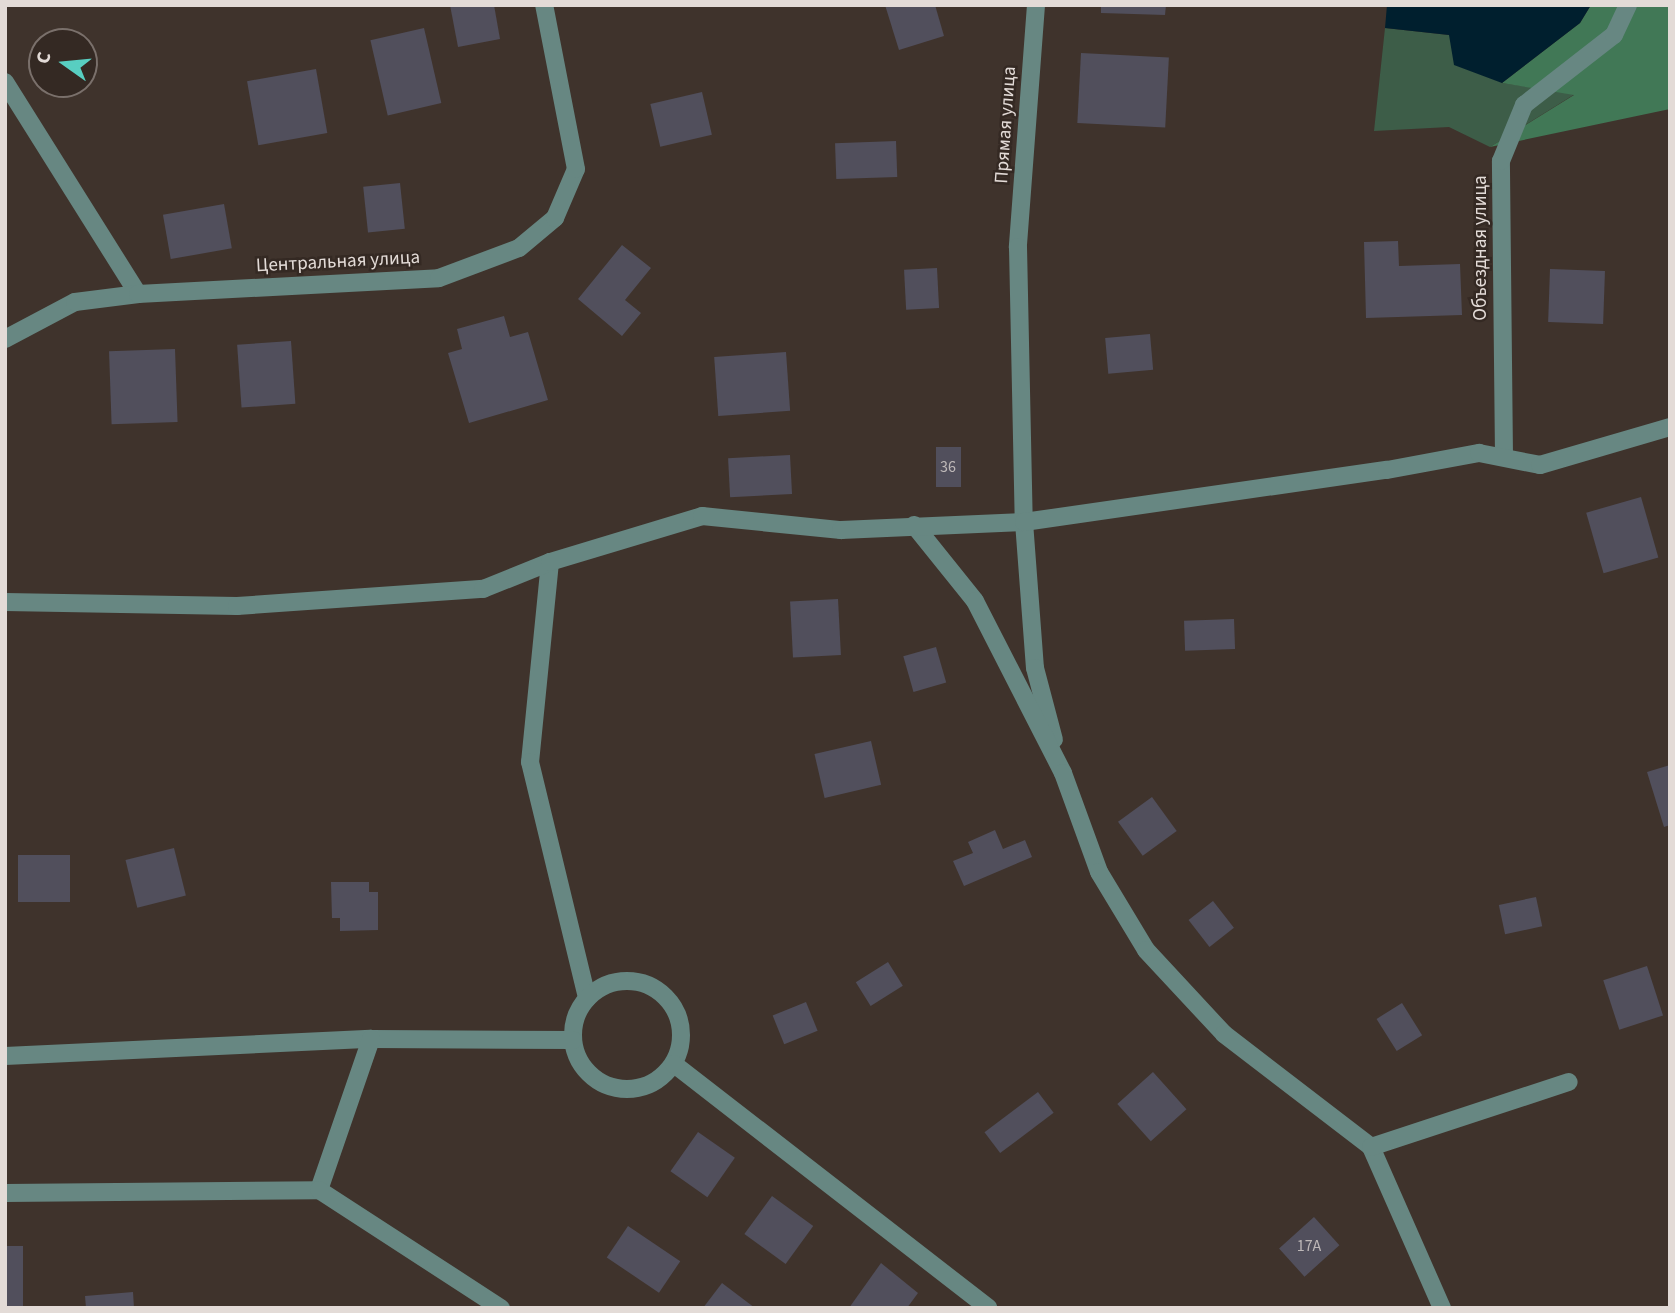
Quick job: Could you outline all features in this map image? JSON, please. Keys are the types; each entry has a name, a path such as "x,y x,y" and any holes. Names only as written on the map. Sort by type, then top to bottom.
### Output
{"street":[{"name":"Центральная улица","path":"5,339 75,302 138,294 439,278 519,248 555,218 576,169 544,5"},
{"name":"Прямая улица","path":"1036,5 1018,247 1024,522 1035,668 1063,774"},
{"name":"Объездная улица","path":"1504,457 1501,160 1524,105 1614,34 1628,5"},
{"path":"5,82 138,294"},
{"path":"5,602 237,606 484,589 550,562 702,516 841,530 1024,522 1360,474 1479,453 1540,465 1670,427"},
{"path":"914,526 975,601 1063,774 1098,872 1146,950 1224,1034 1371,1147 1441,1308"},
{"path":"550,562 530,762 587,998"},
{"path":"618,981 652,986 667,997 679,1020 681,1047 674,1064 648,1086 615,1089 585,1071 573,1040 573,1025 587,998 618,981"},
{"path":"5,1056 371,1039 573,1040"},
{"path":"319,1190 371,1039"},
{"path":"674,1064 989,1308"},
{"path":"1371,1147 1569,1082"},
{"path":"5,1193 319,1190 501,1308"}],"green space":[{"path":"1591,5 1670,5 1670,109 1490,147 1574,95 1502,83 1580,23"},
{"path":"1385,28 1449,35 1502,83 1575,94 1490,147 1449,127 1374,131"}],"water":[{"path":"1387,5 1591,5 1580,23 1502,83 1454,65 1449,35 1385,28"}],"building":[{"path":"450,5 494,5 500,39 458,47"},
{"path":"885,5 935,5 944,36 899,50"},
{"path":"1101,5 1166,5 1165,15 1101,13"},
{"path":"424,28 441,103 388,115 370,40"},
{"path":"1081,53 1169,58 1165,128 1077,123"},
{"path":"316,69 327,133 258,145 247,81"},
{"path":"702,92 712,135 660,147 650,104"},
{"path":"896,141 897,177 836,179 835,143"},
{"path":"400,183 405,229 368,233 363,187"},
{"path":"224,204 232,248 171,259 163,215"},
{"path":"1398,241 1399,266 1460,264 1462,315 1366,318 1364,242"},
{"path":"622,245 651,268 625,300 641,313 622,336 578,299"},
{"path":"937,268 939,308 906,310 904,270"},
{"path":"1550,269 1605,271 1603,324 1548,322"},
{"path":"504,316 510,337 528,332 548,400 469,423 448,353 462,349 457,329"},
{"path":"1150,334 1153,370 1108,374 1105,338"},
{"path":"291,341 295,404 242,408 237,345"},
{"path":"175,349 178,422 112,424 109,351"},
{"path":"786,352 790,411 718,416 714,357"},
{"path":"936,447 961,447 961,487 936,487"},
{"path":"790,455 792,494 730,497 728,458"},
{"path":"1641,497 1658,558 1604,573 1586,513"},
{"path":"838,599 841,655 793,657 790,602"},
{"path":"1234,619 1235,649 1185,651 1184,621"},
{"path":"936,647 946,683 914,692 903,656"},
{"path":"871,741 881,785 825,798 814,754"},
{"path":"1670,765 1670,825 1664,827 1647,772"},
{"path":"1152,797 1177,831 1143,856 1118,822"},
{"path":"995,830 1003,849 1025,840 1032,857 964,886 953,861 973,853 968,842"},
{"path":"174,848 186,896 137,908 125,860"},
{"path":"18,855 70,855 70,902 18,902"},
{"path":"331,882 369,882 369,892 378,892 378,930 340,931 340,918 332,918"},
{"path":"1536,897 1542,926 1505,934 1499,905"},
{"path":"1213,901 1234,928 1210,947 1189,920"},
{"path":"888,962 903,986 871,1006 856,982"},
{"path":"1647,966 1663,1015 1619,1030 1603,980"},
{"path":"806,1002 818,1031 784,1044 773,1015"},
{"path":"1402,1003 1422,1035 1397,1051 1377,1019"},
{"path":"1153,1072 1186,1109 1151,1141 1117,1104"},
{"path":"1038,1092 1054,1113 1000,1153 984,1132"},
{"path":"698,1132 735,1158 707,1197 670,1171"},
{"path":"772,1196 813,1226 786,1264 744,1234"},
{"path":"1314,1217 1339,1245 1304,1277 1279,1248"},
{"path":"628,1226 680,1261 659,1293 607,1258"},
{"path":"5,1246 23,1246 23,1308 5,1308"},
{"path":"881,1263 918,1293 907,1308 849,1308"},
{"path":"722,1283 755,1308 703,1308"},
{"path":"133,1292 134,1308 86,1308 85,1296"}]}
